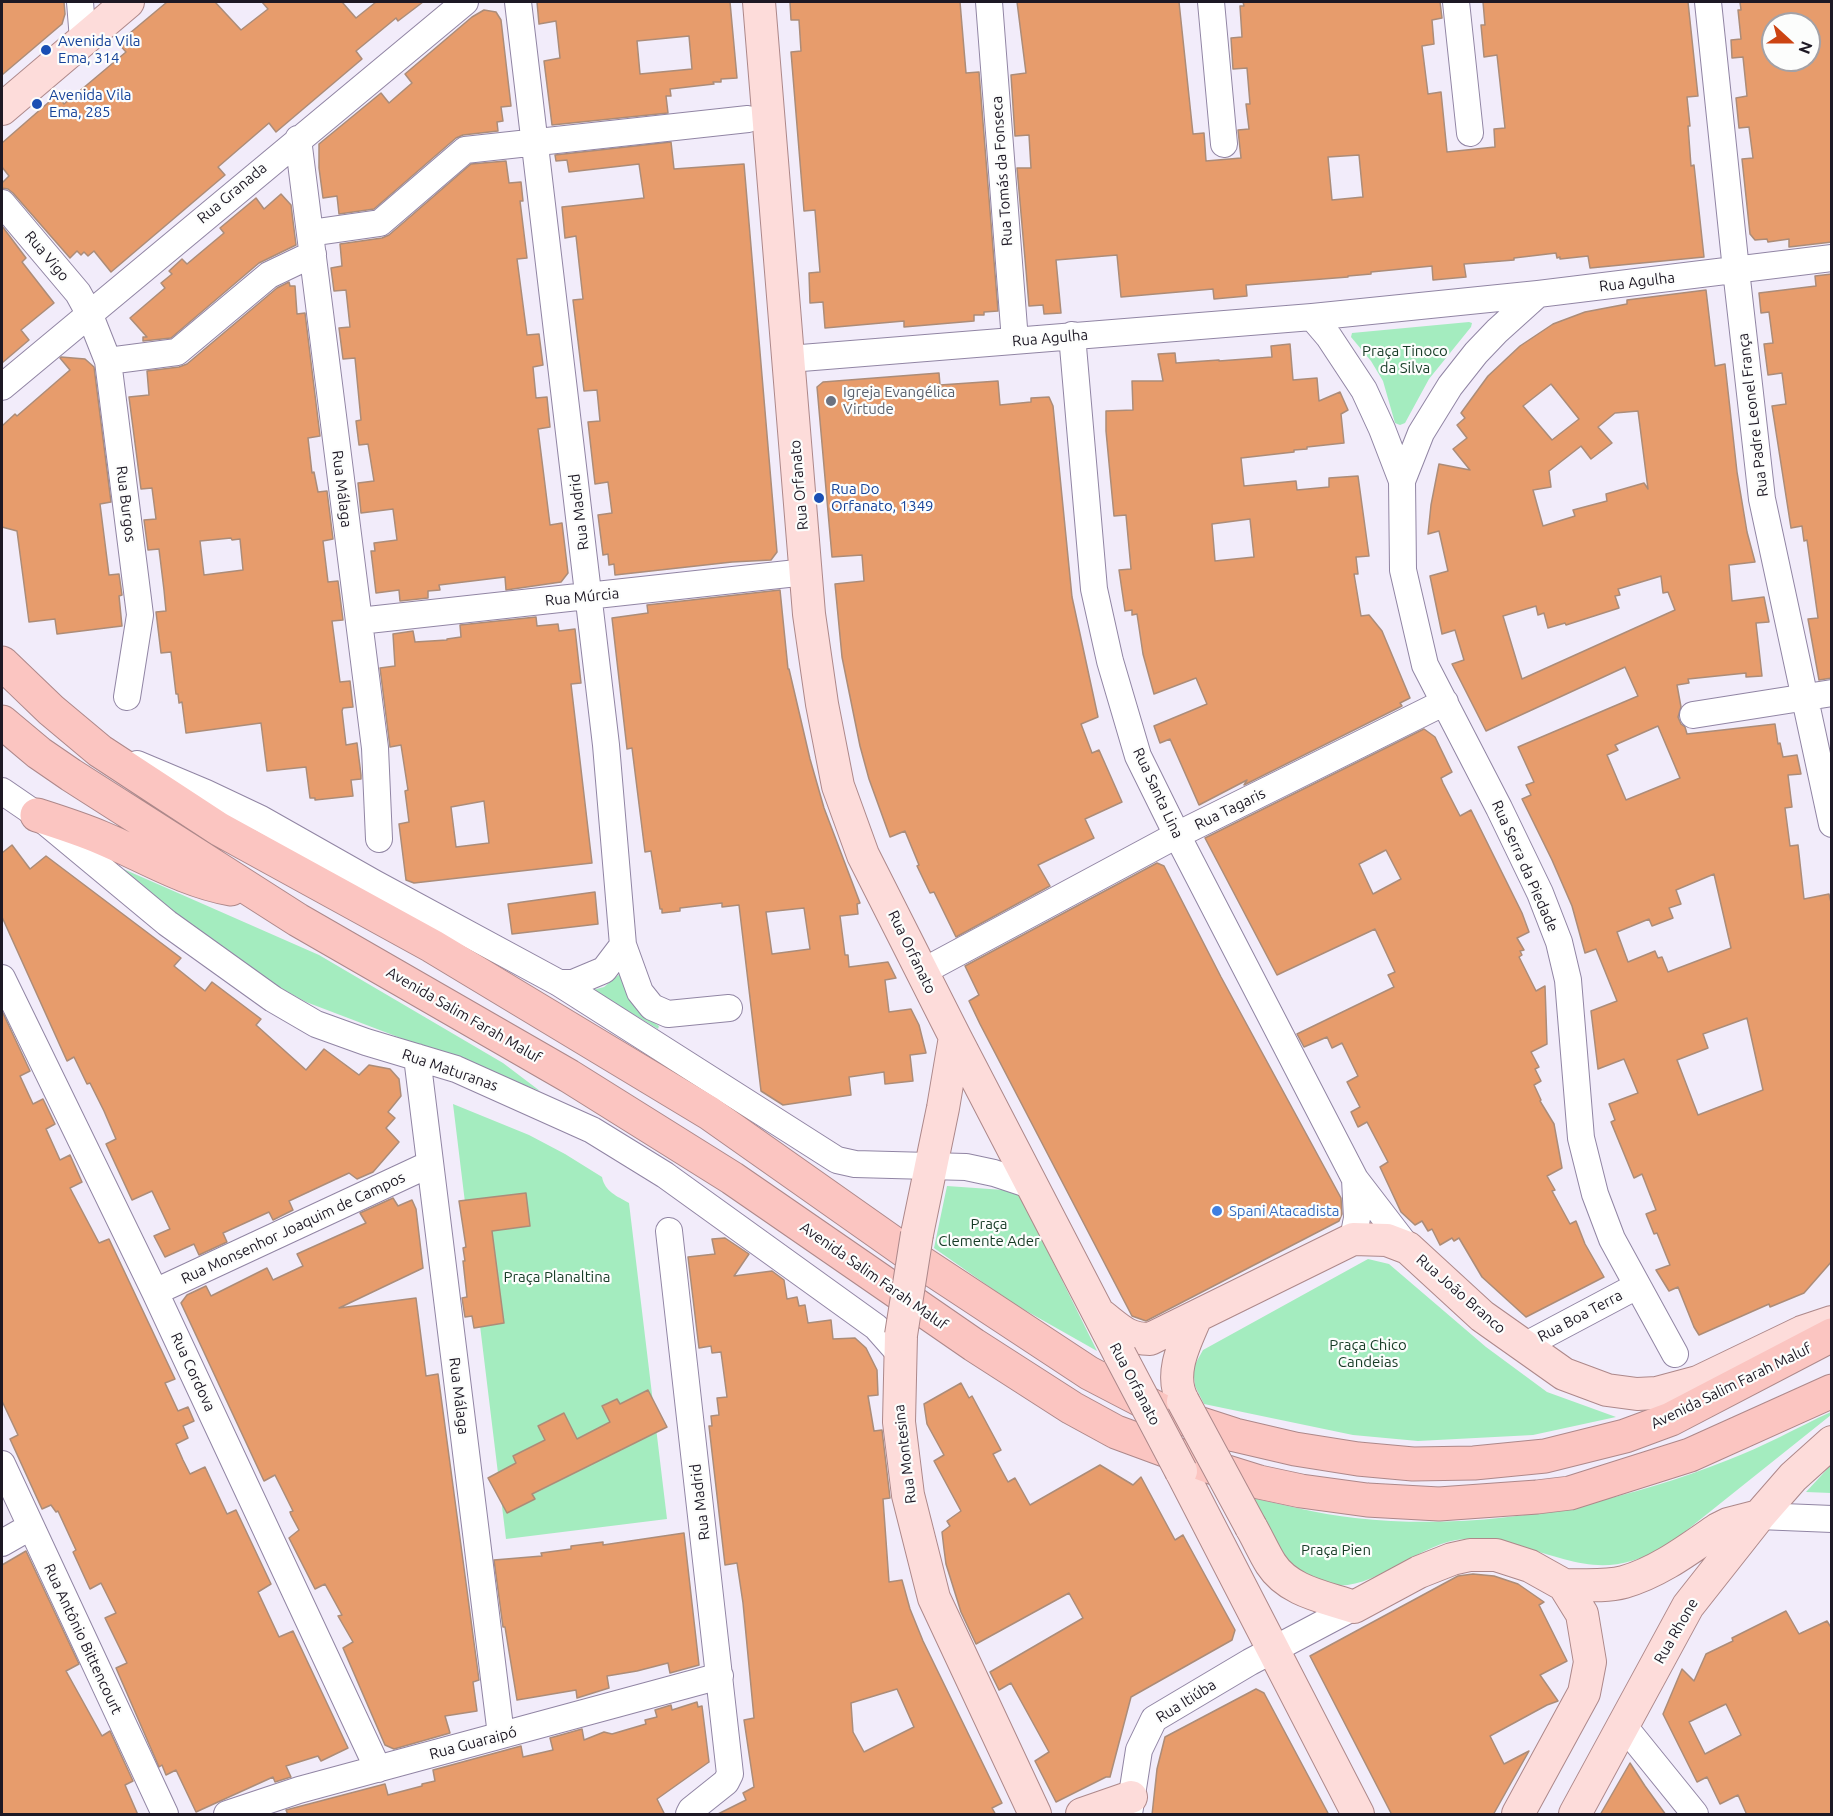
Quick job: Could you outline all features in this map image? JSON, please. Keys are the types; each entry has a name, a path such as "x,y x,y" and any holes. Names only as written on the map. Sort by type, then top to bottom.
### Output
{"highway":[{"name":"Avenida Salim Farah Maluf","path":"2,663 51,710 100,751 219,829 432,946 709,1113 919,1261 1089,1373 1145,1404 1174,1415 1235,1435 1295,1449 1358,1459 1413,1464 1545,1456 1625,1436 1671,1419 1832,1335"},
{"name":"Avenida Salim Farah Maluf","path":"2,722 63,770 298,920 569,1076 732,1178 975,1345 1072,1408 1116,1432 1210,1467 1259,1482 1301,1491 1367,1500 1439,1504 1570,1493 1690,1455 1832,1391"},
{"path":"37,815 103,838 185,876 219,887 258,894"}],"main road":[{"path":"2,109 128,2"},
{"name":"Rua Orfanato","path":"759,2 809,614 822,704 838,786 864,855 922,972 1358,1815"},
{"name":"Rua Montesina","path":"955,1037 917,1234 900,1344 899,1422 908,1496 934,1598 1035,1815"},
{"name":"Rua João Branco","path":"1099,1314 1126,1335 1136,1339 1150,1339 1353,1239 1387,1240 1408,1248 1482,1316 1564,1374 1607,1390 1637,1394 1657,1394 1698,1382"},
{"path":"1196,1317 1180,1354 1177,1385 1183,1401 1272,1566 1283,1578 1299,1588 1354,1607 1419,1572 1452,1559 1470,1555 1496,1555 1530,1566 1564,1585 1582,1614 1590,1662 1584,1693 1518,1815"},
{"name":"Avenida Salim Farah Maluf","path":"1698,1382 1802,1332 1832,1322"},
{"name":"Rua Rhone","path":"1575,1815 1688,1606 1793,1477 1832,1442"},
{"path":"1564,1585 1624,1582 1653,1572 1718,1529 1759,1516"},
{"path":"1082,1815 1130,1806"}],"street":[{"path":"80,2 83,40"},
{"name":"Rua Granada","path":"2,387 465,2"},
{"name":"Rua Madrid","path":"518,2 606,745 623,945"},
{"name":"Rua Tomás da Fonseca","path":"989,2 1015,341"},
{"path":"1211,2 1224,144"},
{"path":"1456,2 1470,133"},
{"name":"Rua Padre Leonel França","path":"1708,2 1762,499 1832,824"},
{"path":"108,361 177,352 311,243 380,223 465,150 748,119"},
{"name":"Rua Málaga","path":"298,139 375,748 379,839"},
{"name":"Rua Vigo","path":"2,202 72,286 89,313"},
{"name":"Rua Agulha","path":"1538,294 1832,258"},
{"path":"1311,317 1538,294"},
{"path":"1402,481 1421,433 1450,386 1476,353 1538,294"},
{"name":"Rua Burgos","path":"89,313 108,361 140,615 127,697"},
{"path":"1311,317 1345,360 1364,390 1402,481"},
{"name":"Rua Agulha","path":"789,359 1311,317"},
{"name":"Rua Santa Lina","path":"1072,335 1094,589 1110,661 1138,756 1355,1179 1408,1248"},
{"name":"Rua Serra da Piedade","path":"1402,481 1403,570 1425,665 1499,808 1540,893 1559,942 1568,980 1581,1138 1595,1194 1612,1239 1675,1354"},
{"name":"Rua Múrcia","path":"359,621 806,573"},
{"path":"1693,715 1832,693"},
{"name":"Rua Tagaris","path":"922,972 1177,835 1445,702"},
{"name":"Avenida Salim Farah Maluf","path":"100,751 151,769 261,819 559,983"},
{"name":"Rua Maturanas","path":"2,790 37,815 167,923 273,999 316,1024 456,1069 592,1130 665,1175 900,1344"},
{"path":"2,812 37,815"},
{"path":"559,983 573,983 604,970 623,945"},
{"path":"623,945 640,992 652,1007 668,1014 729,1008"},
{"name":"Rua Cordova","path":"2,978 155,1292 378,1769"},
{"path":"559,983 837,1160 855,1164 966,1167 994,1173 1033,1186"},
{"name":"Rua Málaga","path":"417,1057 501,1735"},
{"name":"Rua Monsenhor Joaquim de Campos","path":"155,1292 430,1164"},
{"name":"Rua Santa Lina","path":"1353,1239 1357,1210 1355,1179"},
{"name":"Rua Madrid","path":"669,1231 720,1676 729,1774 726,1782 691,1810 689,1815"},
{"name":"Rua Boa Terra","path":"1524,1346 1636,1286"},
{"name":"Rua Antônio Bittencourt","path":"2,1464 165,1815"},
{"path":"1759,1516 1832,1519"},
{"path":"2,1543 30,1527"},
{"path":"1273,1650 1354,1607"},
{"name":"Rua Itiúba","path":"1130,1806 1139,1750 1154,1719 1273,1650"},
{"name":"Rua Guaraipó","path":"227,1815 299,1790 720,1676"},
{"path":"1623,1725 1695,1815"}],"green space":[{"name":"Praça Tinoco da Silva","path":"1472,323 1471,327 1429,379 1405,423 1400,425 1395,423 1383,381 1371,361 1351,337 1352,333"},
{"path":"112,864 319,955 503,1063 540,1091 306,1002 266,980 177,918"},
{"path":"621,973 629,998 643,1015 659,1026 658,1029 593,990 604,987"},
{"name":"Praça Planaltina","path":"453,1104 529,1135 565,1154 602,1177 609,1190 629,1203 667,1519 506,1539"},
{"name":"Praça Clemente Ader","path":"947,1186 1018,1191 1097,1351 1014,1304 934,1248"},
{"name":"Praça Chico Candeias","path":"1368,1259 1389,1264 1486,1347 1547,1392 1616,1417 1533,1435 1418,1441 1353,1435 1204,1404 1195,1386 1193,1368 1203,1350"},
{"name":"Praça Pien","path":"1831,1412 1831,1415 1667,1546 1646,1556 1609,1565 1576,1562 1485,1539 1464,1539 1429,1549 1361,1582 1344,1585 1328,1584 1304,1577 1290,1566 1270,1538 1248,1497 1342,1516 1403,1521 1451,1521 1545,1512 1591,1503 1683,1477 1754,1449"},
{"path":"1831,1465 1831,1493 1806,1492"}],"building":[{"path":"2,2 64,2 65,14 62,24 2,75"},
{"path":"167,2 215,2 241,30 268,9 262,2 342,2 356,18 376,2 423,2 398,21 396,18 356,51 362,59 276,132 269,123 218,167 225,175 111,272 94,251 88,256 84,252 81,255 77,251 70,258 13,193 2,188 2,183 9,176 2,167 2,143 57,95 64,104 126,52 118,43"},
{"path":"537,2 730,2 737,78 721,79 721,82 713,82 714,84 670,89 671,96 666,96 668,113 552,125 544,61 560,58 556,21 539,24","holes":["689,36 692,69 640,74 637,41"]},
{"path":"790,2 960,2 966,73 979,72 998,311 974,315 974,321 904,327 904,321 825,328 823,302 810,303 809,273 820,272 815,210 804,211 791,52 801,51 799,20 791,20"},
{"path":"1017,2 1179,2 1193,134 1204,133 1206,161 1241,158 1238,130 1249,129 1246,104 1250,104 1247,68 1233,69 1231,38 1242,37 1240,6 1244,6 1243,2 1440,2 1442,18 1432,20 1434,44 1422,46 1428,94 1441,92 1447,152 1495,147 1494,129 1505,128 1497,55 1484,57 1481,25 1485,25 1483,2 1688,2 1698,96 1687,97 1690,126 1688,126 1691,166 1694,165 1704,257 1590,268 1588,256 1560,259 1560,257 1557,258 1556,253 1514,258 1514,260 1464,264 1466,277 1433,280 1432,266 1371,272 1371,274 1348,277 1246,285 1247,296 1214,299 1213,289 1121,297 1117,255 1056,260 1061,313 1044,314 1043,305 1029,306 1017,168 1031,168 1029,135 1015,136 1011,75 1026,73","holes":["1359,155 1363,197 1332,200 1328,157"]},
{"path":"1740,2 1832,2 1832,242 1789,247 1789,239 1768,242 1767,239 1755,240 1750,234 1742,159 1753,158 1749,127 1739,128 1736,98 1747,96 1743,57 1732,58 1731,40 1741,39 1738,10 1741,10"},
{"path":"484,10 496,12 501,20 511,106 501,107 503,121 497,122 498,131 463,135 456,138 374,209 339,214 337,196 323,198 319,144 381,93 389,103 412,83 405,74 472,17"},
{"path":"671,142 674,169 744,164 777,552 771,560 615,575 614,564 609,565 608,554 603,555 598,515 612,513 608,482 595,484 588,422 600,421 597,390 584,391 573,300 583,299 576,236 565,238 562,207 644,198 639,164 569,172 567,160 556,161 555,155"},
{"path":"506,161 509,183 521,182 523,201 520,201 527,258 517,259 527,335 539,334 543,365 533,367 536,398 547,397 550,427 538,429 550,525 562,523 568,573 561,582 506,590 505,577 439,585 440,590 428,591 428,598 400,601 399,590 376,593 371,551 375,551 374,543 397,540 393,509 361,513 358,483 374,481 368,444 359,445 356,421 361,420 355,358 343,359 339,328 350,327 346,290 334,291 331,268 342,266 340,244 389,235 471,164"},
{"path":"281,194 291,205 296,245 259,263 171,338 143,341 143,337 147,337 130,318 165,288 161,283 172,274 169,271 182,259 187,264 224,233 220,228 256,198 264,209"},
{"path":"2,226 26,258 22,262 54,303 21,330 29,340 2,363"},
{"path":"1832,274 1832,678 1819,680 1808,619 1818,618 1807,540 1804,541 1802,526 1791,528 1772,406 1786,404 1782,373 1768,375 1764,344 1773,343 1769,312 1761,313 1759,293 1816,286 1815,276"},
{"path":"289,282 290,286 295,286 297,314 305,313 320,436 308,438 312,473 314,472 318,492 327,491 333,539 323,541 328,582 338,581 343,620 332,621 340,682 350,681 353,707 343,708 342,711 346,745 357,743 361,775 361,779 351,780 353,796 315,800 315,798 310,798 306,767 267,771 261,723 186,733 182,702 179,703 178,694 176,694 171,652 161,653 156,612 166,611 159,549 148,550 144,520 156,519 152,488 141,489 129,397 149,395 147,371 187,364 277,288","holes":["231,538 232,540 240,539 243,570 204,575 200,541"]},
{"path":"1706,290 1715,366 1725,364 1737,472 1747,532 1755,562 1729,565 1732,601 1764,597 1769,622 1756,623 1762,676 1746,677 1746,673 1688,679 1689,683 1677,685 1681,707 1678,717 1687,734 1775,724 1783,757 1797,755 1801,774 1788,775 1792,807 1785,808 1790,846 1798,845 1804,899 1829,894 1832,907 1832,1261 1804,1293 1770,1307 1769,1304 1699,1335 1678,1287 1669,1291 1656,1270 1670,1265 1657,1233 1654,1234 1646,1214 1656,1210 1642,1174 1634,1178 1611,1122 1615,1120 1609,1104 1638,1093 1624,1059 1598,1069 1591,1011 1617,1001 1596,949 1585,953 1572,906 1522,799 1531,795 1526,785 1534,782 1518,747 1638,696 1625,667 1486,731 1452,664 1464,660 1455,630 1442,634 1430,576 1448,571 1439,531 1428,534 1439,464 1470,470 1453,449 1467,438 1457,425 1465,418 1461,413 1488,376 1520,346 1553,324 1585,312 1627,304 1627,300","holes":["1551,384 1579,419 1552,440 1523,406","1638,411 1648,489 1644,483 1606,494 1607,501 1573,510 1575,516 1543,526 1533,490 1551,487 1549,471 1581,446 1591,459 1612,443 1598,427 1615,413","1661,576 1663,593 1668,592 1675,610 1522,679 1503,616 1536,606 1538,615 1544,613 1548,628 1565,623 1566,625 1619,608 1615,596 1620,595 1618,589","1658,726 1680,778 1626,800 1607,755 1618,750 1615,745","1714,874 1731,948 1668,972 1662,957 1658,958 1655,951 1628,962 1617,932 1649,919 1652,926 1673,918 1669,908 1681,904 1676,890","1747,1018 1763,1090 1698,1115 1677,1060 1708,1048 1703,1034"]},
{"path":"1290,344 1293,380 1317,378 1319,401 1340,392 1348,410 1341,414 1344,443 1241,458 1244,486 1296,481 1297,490 1329,487 1329,478 1358,476 1369,556 1356,557 1358,574 1354,574 1361,616 1369,615 1382,631 1410,698 1400,703 1402,706 1199,805 1170,739 1160,743 1154,726 1207,704 1196,678 1154,694 1143,654 1137,614 1132,615 1132,610 1125,611 1119,570 1131,569 1126,515 1114,516 1106,411 1133,410 1132,381 1163,381 1158,354 1175,353 1176,363 1219,361 1272,357 1271,346","holes":["1250,519 1254,557 1215,561 1212,524"]},
{"path":"61,357 85,359 94,367 111,502 100,504 109,575 119,574 122,626 57,634 55,619 29,622 17,531 2,527 2,426 15,414 17,416 70,370"},
{"path":"939,373 940,385 998,381 1000,405 1031,402 1031,398 1049,397 1053,406 1072,597 1098,717 1081,724 1092,753 1099,750 1122,802 1085,819 1094,838 1038,865 1050,886 956,937 934,892 930,893 917,866 919,865 905,831 890,837 860,746 842,657 835,584 864,581 862,555 832,557 817,387 823,382"},
{"path":"780,590 788,669 810,759 824,808 860,903 857,904 858,914 840,916 845,955 848,955 849,967 888,962 896,978 885,980 889,1012 911,1009 919,1025 926,1053 910,1055 913,1081 885,1084 884,1072 849,1077 851,1095 783,1105 761,1091 739,905 722,907 722,903 680,908 680,911 662,913 651,851 645,852 632,748 627,749 612,618 648,613 647,605","holes":["804,908 810,949 772,954 766,912"]},
{"path":"536,617 537,626 558,624 559,631 575,629 581,683 571,684 592,863 414,883 406,880 399,824 409,822 405,791 408,790 401,745 390,747 380,668 395,666 393,634 413,631 415,642 447,640 461,637 460,625","holes":["484,801 489,843 456,847 451,807"]},
{"path":"1424,729 1435,737 1452,772 1441,778 1443,783 1460,816 1471,810 1522,913 1529,932 1517,938 1524,950 1520,951 1522,955 1519,957 1536,991 1545,986 1547,1044 1531,1052 1539,1067 1535,1069 1541,1081 1534,1085 1540,1101 1554,1124 1562,1168 1547,1176 1555,1190 1552,1191 1570,1224 1576,1221 1585,1244 1604,1277 1526,1317 1482,1277 1459,1238 1454,1241 1452,1238 1440,1245 1432,1229 1428,1231 1422,1221 1415,1225 1401,1212 1380,1167 1388,1162 1367,1122 1358,1127 1351,1112 1360,1107 1347,1082 1358,1076 1342,1043 1332,1048 1327,1037 1304,1047 1297,1034 1394,987 1388,975 1395,972 1375,929 1277,975 1205,838","holes":["1386,850 1401,879 1373,894 1359,864"]},
{"path":"12,845 30,869 46,856 181,958 174,966 205,991 212,982 261,1019 256,1025 306,1070 324,1049 359,1075 369,1065 390,1069 399,1079 401,1096 388,1112 395,1118 386,1128 399,1142 373,1172 357,1179 349,1173 289,1201 293,1210 273,1220 269,1212 223,1233 227,1242 199,1255 194,1244 165,1257 154,1236 170,1229 152,1191 132,1200 106,1144 116,1139 104,1111 74,1057 67,1061 2,917 2,853"},
{"path":"1157,863 1164,866 1221,977 1341,1198 1342,1214 1339,1221 1146,1321 1132,1316 980,1024 969,1001 979,995 965,966"},
{"path":"595,892 598,924 512,934 508,904"},
{"path":"2,1011 30,1071 20,1076 33,1104 43,1099 55,1124 46,1129 60,1160 70,1155 82,1182 70,1188 99,1243 109,1239 175,1379 165,1383 178,1411 188,1407 194,1421 183,1426 188,1438 176,1444 183,1460 190,1474 205,1467 227,1514 236,1510 271,1584 258,1592 279,1637 293,1631 348,1748 321,1761 318,1756 286,1766 291,1777 275,1782 273,1777 196,1812 176,1770 166,1775 162,1765 159,1767 116,1668 127,1663 105,1618 116,1613 101,1583 90,1589 73,1552 76,1550 58,1511 56,1512 51,1505 42,1509 10,1439 18,1435 2,1401"},
{"path":"526,1193 530,1226 492,1231 504,1323 474,1328 472,1316 465,1317 462,1298 467,1297 463,1261 465,1261 463,1248 466,1247 459,1201"},
{"path":"393,1198 398,1206 412,1200 416,1209 423,1268 339,1308 416,1298 426,1376 438,1374 479,1680 473,1682 477,1711 445,1716 450,1733 394,1749 385,1745 343,1648 353,1642 338,1616 342,1615 325,1584 315,1589 289,1538 299,1530 290,1512 293,1511 275,1475 264,1481 181,1303 187,1295 206,1286 211,1296 267,1268 273,1280 303,1266 297,1254 366,1223 360,1213"},
{"path":"725,1238 749,1254 734,1276 772,1271 784,1280 787,1299 797,1297 799,1306 805,1305 808,1323 831,1320 833,1339 855,1338 866,1348 877,1370 878,1395 868,1396 874,1431 882,1430 890,1498 883,1499 889,1582 902,1580 910,1609 923,1641 1002,1803 992,1808 996,1815 716,1815 746,1800 743,1793 754,1787 744,1720 754,1718 737,1563 725,1565 709,1426 712,1426 711,1416 719,1415 717,1398 727,1397 721,1352 712,1353 711,1346 699,1348 688,1257 715,1254 712,1239","holes":["897,1689 914,1727 864,1752 853,1732 851,1703"]},
{"path":"961,1383 969,1398 972,1396 1001,1450 993,1454 1008,1482 1015,1478 1030,1505 1100,1465 1133,1485 1141,1477 1175,1540 1183,1535 1235,1630 1232,1640 1131,1697 1110,1777 1056,1802 1035,1761 1049,1752 1011,1683 999,1690 990,1672 1083,1618 1069,1593 976,1644 961,1612 946,1564 942,1532 950,1526 947,1521 961,1511 934,1461 944,1455 927,1424 924,1404"},
{"path":"648,1390 667,1427 532,1494 535,1499 507,1513 488,1478 516,1463 513,1456 545,1440 538,1426 564,1413 577,1439 610,1422 602,1406 617,1399 620,1404"},
{"path":"684,1533 699,1665 670,1673 668,1663 607,1676 609,1688 577,1698 576,1690 517,1700 505,1627 503,1627 494,1560 542,1556 541,1553 571,1549 571,1546 603,1542 603,1545"},
{"path":"26,1551 79,1664 66,1671 102,1736 110,1731 133,1781 125,1785 138,1815 2,1815 2,1565"},
{"path":"1473,1574 1494,1576 1518,1584 1544,1602 1539,1605 1567,1661 1540,1675 1558,1701 1490,1736 1504,1764 1529,1751 1493,1815 1392,1815 1310,1656 1458,1576"},
{"path":"1786,1611 1799,1634 1827,1621 1832,1629 1832,1815 1747,1815 1738,1795 1720,1804 1707,1777 1697,1782 1663,1714 1682,1669 1694,1681 1706,1654 1733,1641 1732,1638","holes":["1726,1704 1741,1735 1705,1754 1689,1722"]},
{"path":"1256,1689 1264,1693 1329,1815 1152,1815 1157,1769 1165,1737"},
{"path":"697,1702 698,1707 702,1706 709,1762 657,1799 665,1815 288,1815 286,1810 385,1784 388,1795 435,1781 433,1770 521,1746 523,1757 553,1750 550,1738 582,1729 584,1740 604,1732 612,1734 646,1724 645,1720 657,1717 655,1710 671,1705 672,1710"},
{"path":"1630,1763 1645,1786 1666,1815 1600,1815"}],"place":[{"name":"Avenida Vila Ema, 314","path":"46,50"},
{"name":"Avenida Vila Ema, 285","path":"37,104"},
{"name":"Igreja Evangélica Virtude","path":"831,401"},
{"name":"Rua Do Orfanato, 1349","path":"819,498"},
{"name":"Spani Atacadista","path":"1217,1211"}]}
